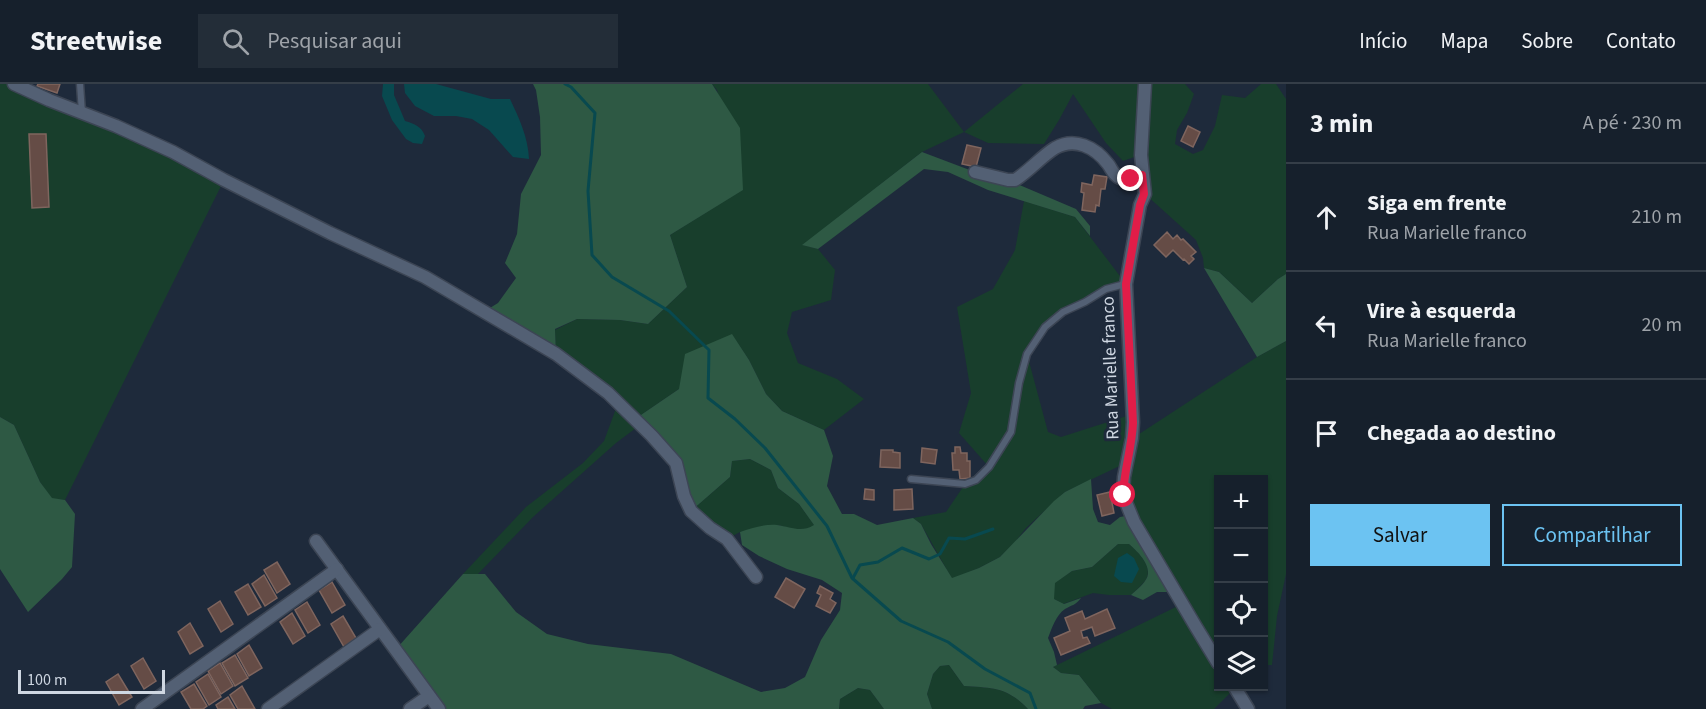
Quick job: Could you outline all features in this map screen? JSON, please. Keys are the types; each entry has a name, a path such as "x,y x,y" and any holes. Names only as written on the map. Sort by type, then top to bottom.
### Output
{"street":[{"path":"14,84 173,152 320,227 425,277 555,354 608,393 652,436 676,463 691,512 728,539 756,577"},
{"name":"Rua Marielle franco","path":"1145,84 1141,155 1144,194 1126,284 1133,423 1123,495 1134,522 1214,656"},
{"path":"975,171 1015,180 1055,148 1072,143 1085,145 1098,154 1108,163 1115,175 1122,179 1142,175"},
{"path":"316,541 439,709"},
{"path":"142,709 337,570"},
{"path":"268,709 380,629"},
{"path":"1237,691 1248,709"},
{"path":"410,709 429,696"}],"lane":[{"path":"80,84 82,113"},
{"path":"911,479 965,484 976,480 989,467 1011,432 1018,382 1027,354 1046,327 1062,312 1106,289 1126,284"}],"shaded area":[{"path":"0,84 14,84 224,180 65,500 52,499 40,482 14,425 0,417"},
{"path":"383,84 394,84 394,95 405,121 417,126 425,136 422,144 406,139 392,120 382,96"},
{"path":"404,84 436,84 491,99 510,99 525,135 529,159 513,157 489,130 472,119 434,116 415,106 405,93"},
{"path":"533,84 712,84 740,128 743,190 670,235 687,287 648,324 620,320 577,319 555,329 556,354 485,311 498,303 516,278 505,263 517,234 521,194 541,155 540,117"},
{"path":"712,84 928,84 964,132 922,152 803,245 818,249 835,270 831,300 792,312 787,333 798,363 837,379 864,399 824,430 782,411 766,394 749,360 732,335 679,389 635,419 640,425 616,443 533,517 478,574 463,574 526,507 583,463 604,441 618,403 556,354 555,330 577,319 620,320 648,324 687,287 670,235 742,190 717,90"},
{"path":"1023,84 1185,84 1194,94 1177,130 1175,144 1193,154 1203,150 1215,126 1222,95 1245,98 1261,84 1276,84 1286,99 1286,274 1252,303 1219,272 1204,268 1196,240 1145,194 1140,155 1123,161 1106,143 1073,94 1044,144 988,143 964,132"},
{"path":"922,152 975,172 1008,180 1076,209 1090,226 1090,236 1075,217 988,190 948,172 924,169 818,249 802,245"},
{"path":"1024,201 1075,217 1126,284 1094,295 1063,312 1046,326 1027,354 1048,432 1061,437 1133,414 1133,438 1257,357 1286,341 1286,574 1277,616 1272,665 1268,665 1268,475 1214,475 1214,691 1232,691 1214,709 1112,709 1101,703 1079,675 1061,673 1053,667 1182,604 1123,495 1128,462 1065,492 1026,528 1000,557 952,579 921,524 913,518 946,512 965,484 989,467 959,433 971,393 957,307 993,289 1015,250"},
{"path":"1204,268 1219,272 1252,303 1286,274 1286,341 1257,357"},
{"path":"732,334 749,360 766,394 782,411 824,430 833,456 827,486 842,514 854,514 877,525 913,518 921,524 952,578 1000,557 1054,501 1065,492 1091,479 1093,509 1098,522 1110,525 1120,517 1131,515 1175,592 1157,592 1143,600 1131,595 1144,583 1148,571 1137,551 1129,544 1118,544 1092,567 1072,571 1055,583 1054,599 1064,604 1081,598 1076,604 1062,612 1051,630 1048,638 1057,665 1053,667 1061,673 1079,675 1101,703 1085,706 1083,709 1028,709 1013,696 999,690 964,686 949,665 940,666 933,674 927,694 932,709 884,709 870,690 858,688 840,699 839,709 442,709 397,648 463,574 485,574 516,612 547,634 588,644 671,654 761,692 785,688 805,677 821,640 840,610 842,593 822,580 787,569 759,556 742,545 740,532 767,525 800,529 814,525 799,504 778,488 771,470 750,459 732,461 730,477 691,511 676,463 635,419 679,389 685,354"},
{"path":"0,417 14,425 40,482 52,498 65,500 75,514 72,567 28,612 0,569"},
{"path":"750,459 771,470 778,488 799,504 815,526 807,529 790,529 779,525 740,532 727,539 691,511 730,477 732,461"},
{"path":"1118,544 1129,544 1147,566 1148,576 1131,595 1093,593 1063,604 1054,599 1054,583 1072,571 1092,567"},
{"path":"1127,553 1134,558 1139,569 1132,583 1121,582 1114,576 1118,558"},
{"path":"949,665 964,686 999,690 1013,696 1028,709 932,709 927,694 933,674 940,666"},
{"path":"858,688 870,690 884,709 839,709 840,699"}],"building":[{"path":"38,84 60,84 57,93 37,86"},
{"path":"1188,126 1200,132 1193,147 1181,141"},
{"path":"29,134 46,134 49,207 32,208"},
{"path":"967,145 981,148 976,167 962,164"},
{"path":"1094,175 1107,177 1105,189 1101,189 1099,206 1096,205 1095,212 1082,210 1084,193 1081,192 1082,183 1092,185"},
{"path":"1167,232 1173,239 1177,235 1181,240 1183,239 1196,252 1191,256 1194,259 1189,264 1173,250 1166,257 1154,245"},
{"path":"955,447 960,447 961,453 967,453 967,461 970,461 970,478 960,479 959,470 953,470 952,453 955,453"},
{"path":"922,448 937,450 935,464 921,462"},
{"path":"881,450 893,450 893,452 900,453 900,468 880,467"},
{"path":"865,489 874,490 874,500 864,499"},
{"path":"912,489 913,509 894,510 894,490"},
{"path":"1110,492 1114,513 1102,516 1097,495"},
{"path":"277,562 290,584 277,593 264,570"},
{"path":"264,575 277,598 265,606 252,584"},
{"path":"786,578 805,589 794,608 775,597"},
{"path":"332,582 345,605 332,613 319,590"},
{"path":"248,584 261,607 248,615 235,592"},
{"path":"820,586 833,593 830,599 836,603 830,613 816,606 821,595 817,593"},
{"path":"220,601 233,624 221,632 208,609"},
{"path":"307,602 320,625 308,633 295,610"},
{"path":"1107,609 1115,628 1095,636 1092,627 1081,631 1083,638 1087,637 1090,643 1061,655 1054,638 1070,631 1065,618 1082,611 1085,619"},
{"path":"292,613 305,636 293,644 280,622"},
{"path":"343,616 356,638 344,647 331,624"},
{"path":"190,623 203,646 190,654 178,632"},
{"path":"249,645 262,668 249,676 237,654"},
{"path":"235,655 248,678 235,686 222,663"},
{"path":"143,658 156,681 144,689 131,666"},
{"path":"220,663 233,686 221,694 208,671"},
{"path":"118,674 132,697 119,705 106,682"},
{"path":"208,674 221,697 209,705 196,682"},
{"path":"194,684 207,706 203,709 191,709 181,692"},
{"path":"242,686 255,709 238,709 230,695"},
{"path":"228,697 235,709 218,709 216,705"}],"waterway":[{"path":"565,84 571,87 595,113 588,191 592,255 612,277 669,311 709,350 708,398 735,419 765,448 827,526 852,578 901,621 948,642 985,669 1030,693 1036,709"},
{"path":"853,578 860,565 878,562 902,548 929,559 940,554 949,538 965,539 993,529"}],"route":[{"path":"1123,495 1133,423 1126,284 1144,194 1142,175 1131,179"}]}
